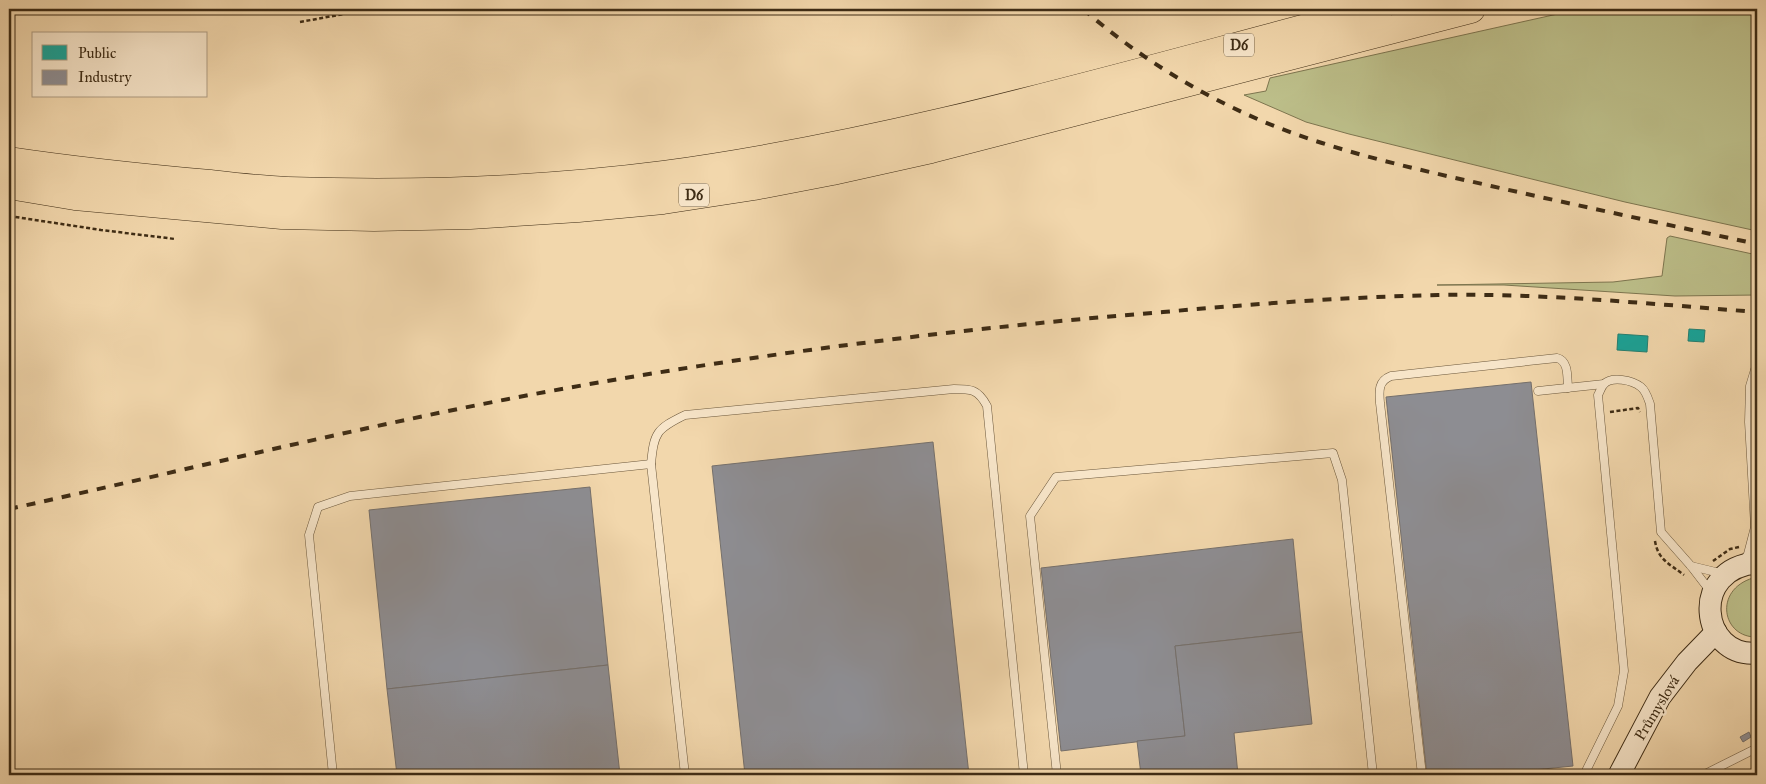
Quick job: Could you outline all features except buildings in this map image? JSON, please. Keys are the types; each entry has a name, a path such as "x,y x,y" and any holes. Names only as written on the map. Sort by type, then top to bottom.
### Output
{"highway":[{"name":"D6","path":"9,161 76,171 292,191 472,190 575,184 662,175 831,148 922,128 1379,9"},
{"name":"D6","path":"9,186 85,196 291,216 470,215 663,200 774,182 932,149 1471,9"}],"main road":[{"path":"1741,568 1717,584 1712,594 1710,617 1716,632 1727,644 1740,651 1757,653"},
{"name":"Průmyslová","path":"1623,772 1660,697 1680,670 1716,632"}],"lane":[{"path":"1422,775 1380,403 1381,384 1391,376 1557,358 1561,359 1565,365 1568,388"},
{"path":"1691,566 1741,568 1756,531 1749,422 1750,386 1757,363"},
{"path":"1538,391 1604,384 1614,380 1633,382 1641,388 1650,404 1661,532 1691,566 1712,594"},
{"path":"1584,775 1618,706 1624,671 1598,395 1604,384"},
{"path":"684,775 651,464 654,440 666,424 685,415 954,389 972,389 982,397 987,406 1024,775"},
{"path":"1057,775 1030,516 1056,476 1333,453 1342,480 1373,775"},
{"path":"333,775 309,535 318,507 350,496 651,464"},
{"path":"1703,775 1757,748"}],"path":[{"path":"300,22 371,9"},
{"path":"9,216 175,239"}],"green space":[{"path":"1580,9 1757,9 1757,231 1625,202 1349,134 1306,122 1244,95 1266,91 1270,78"},
{"path":"1670,236 1757,255 1757,295 1675,296 1504,285 1437,285 1613,282 1662,276 1667,238"},
{"path":"1753,578 1757,579 1757,637 1745,635 1736,630 1730,622 1727,612 1727,602 1732,592 1740,584"}],"railway":[{"path":"1083,9 1166,71 1226,105 1290,132 1322,143 1406,166 1757,244"},
{"path":"9,509 334,436 529,395 766,356 925,335 1231,306 1438,295 1558,297 1757,312"}]}
